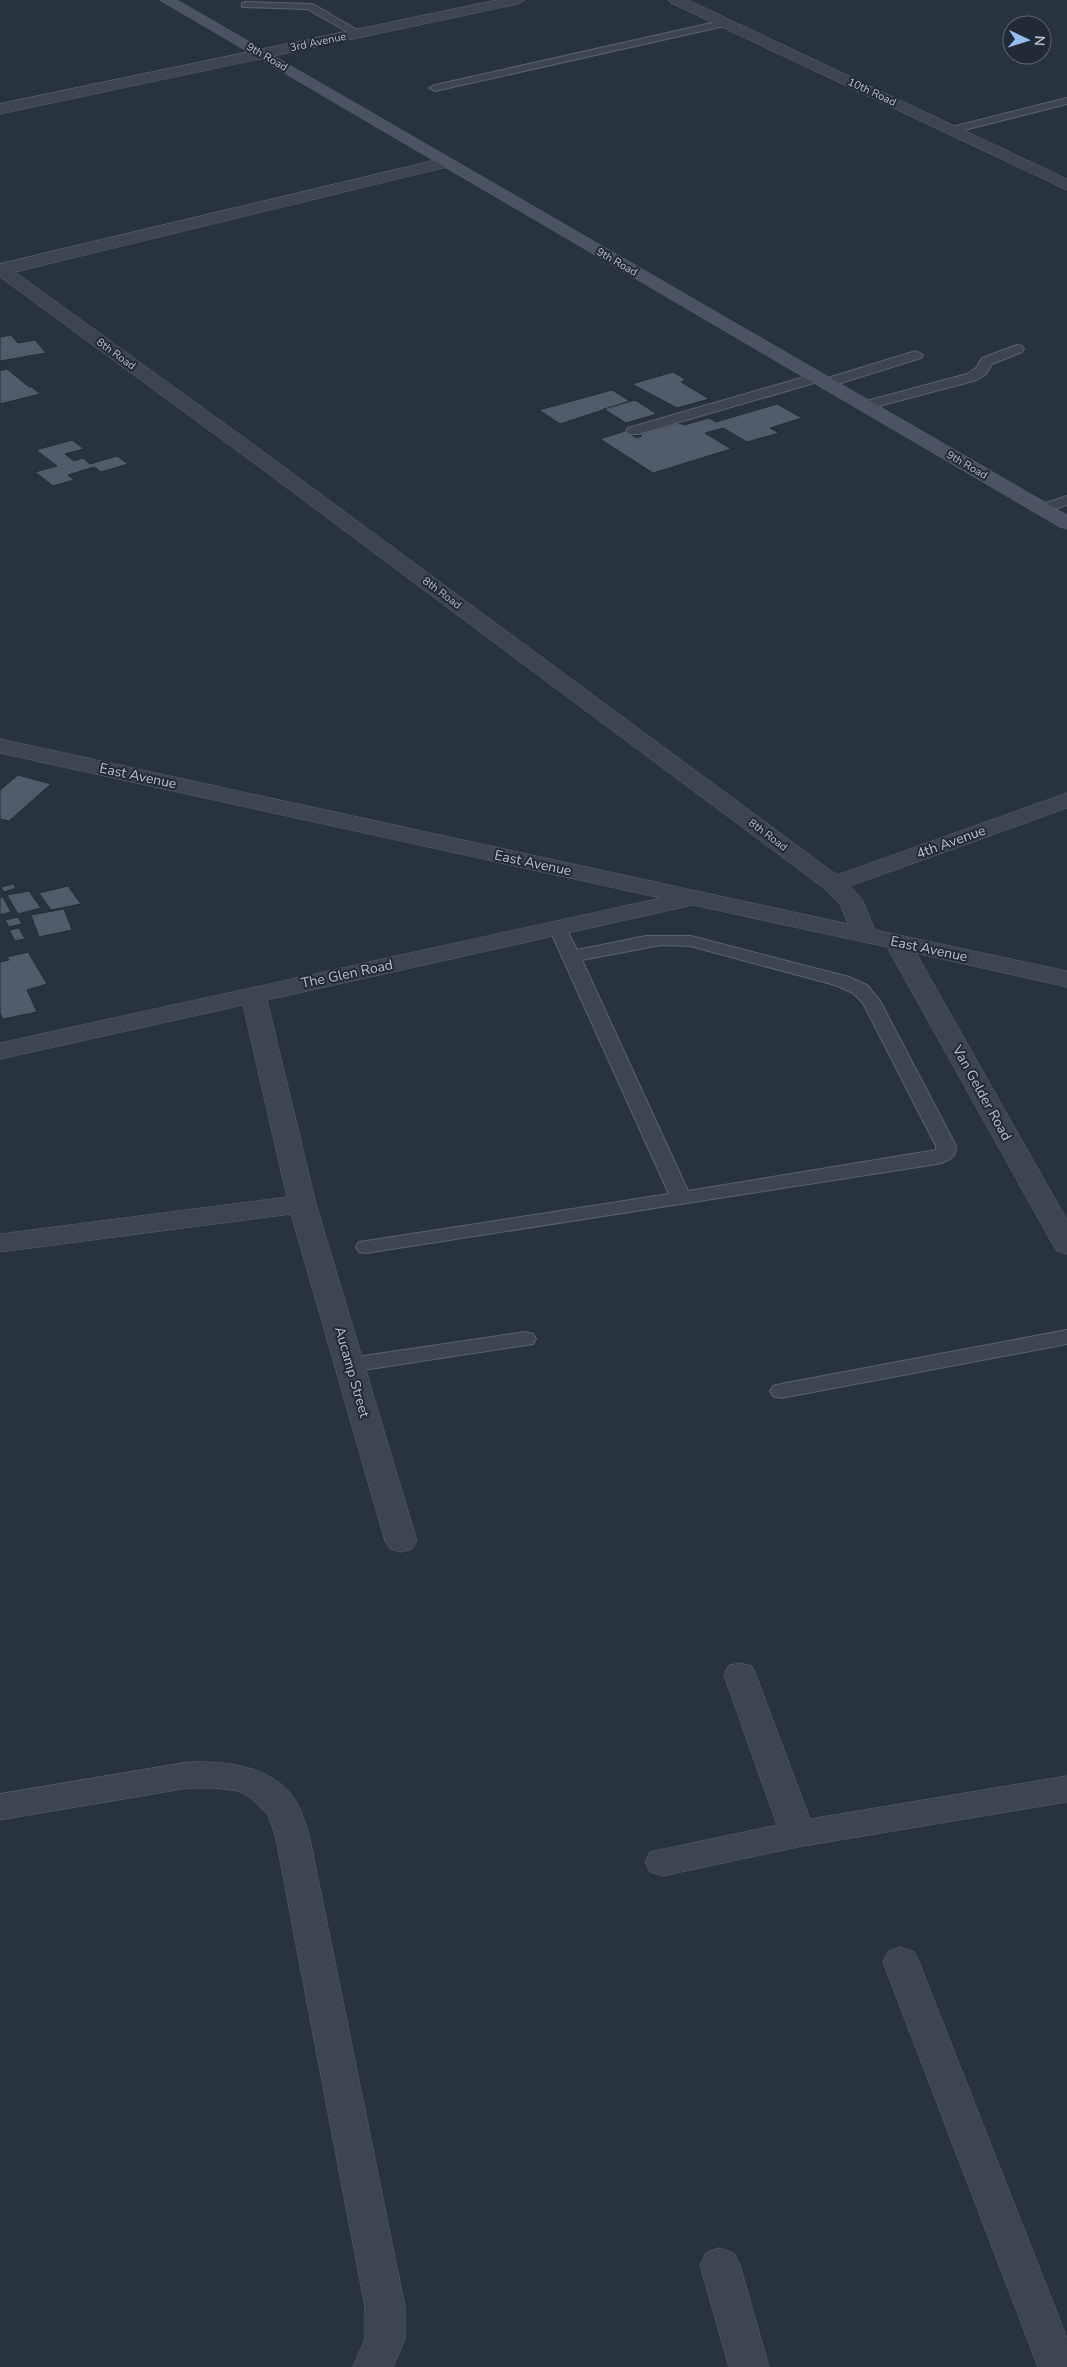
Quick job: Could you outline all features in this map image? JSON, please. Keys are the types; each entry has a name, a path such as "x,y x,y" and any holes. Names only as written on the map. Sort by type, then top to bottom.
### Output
{"main road":[{"name":"9th Road","path":"167,0 1067,523"}],"street":[{"name":"3rd Avenue","path":"0,109 518,0"},
{"name":"10th Road","path":"676,0 1067,185"},
{"path":"0,269 445,163"},
{"name":"8th Road","path":"0,269 258,456 834,884 852,901 865,935"},
{"name":"East Avenue","path":"0,746 1067,979"},
{"name":"4th Avenue","path":"834,884 1067,800"},
{"name":"The Glen Road","path":"0,1051 694,898"},
{"name":"Van Gelder Road","path":"897,942 1067,1245"},
{"name":"Aucamp Street","path":"253,995 302,1204 401,1541"},
{"path":"0,1243 302,1204"},
{"path":"740,1675 798,1834"},
{"path":"0,1807 188,1775 218,1774 246,1779 265,1790 282,1808 294,1843 385,2307 385,2339 374,2367"},
{"path":"662,1862 798,1834 1067,1788"},
{"path":"901,1962 1058,2367"},
{"path":"720,2265 749,2367"}],"lane":[{"path":"246,5 309,6 359,34"},
{"path":"435,88 725,23"},
{"path":"952,130 1067,101"},
{"path":"864,406 972,377 981,372 987,361 1017,349"},
{"path":"633,431 916,355"},
{"path":"1042,509 1067,500"},
{"path":"558,928 681,1198"},
{"path":"366,1247 937,1158 946,1153 946,1146 871,1001 860,990 842,981 673,939 656,939 570,957"},
{"path":"781,1391 1067,1337"},
{"path":"350,1365 525,1339"}],"building":[{"path":"11,335 18,343 35,340 46,353 0,361 0,337"},
{"path":"7,369 40,394 0,404 0,371"},
{"path":"673,372 686,380 681,382 709,399 677,408 632,384"},
{"path":"612,390 630,401 560,424 539,410"},
{"path":"635,400 657,414 626,423 604,409"},
{"path":"777,404 802,418 770,428 779,433 747,442 723,428 705,433 731,449 653,473 600,439 625,431 637,438 642,436 639,434 679,423 684,425 709,418 716,422"},
{"path":"72,440 84,449 65,454 74,461 83,458 90,464 117,456 128,464 101,472 94,467 68,475 74,480 53,486 35,472 57,466 36,450"},
{"path":"18,775 51,784 9,821 0,819 0,790"},
{"path":"13,884 16,888 4,892 1,887"},
{"path":"68,886 81,904 51,910 39,893"},
{"path":"29,891 41,908 18,914 7,895"},
{"path":"3,897 11,912 0,915 0,898"},
{"path":"64,909 72,930 39,937 31,915"},
{"path":"18,917 22,924 9,927 5,920"},
{"path":"19,928 25,939 15,941 9,930"},
{"path":"28,952 47,984 27,990 37,1012 3,1019 0,1013 0,962 9,960 7,957"}]}
